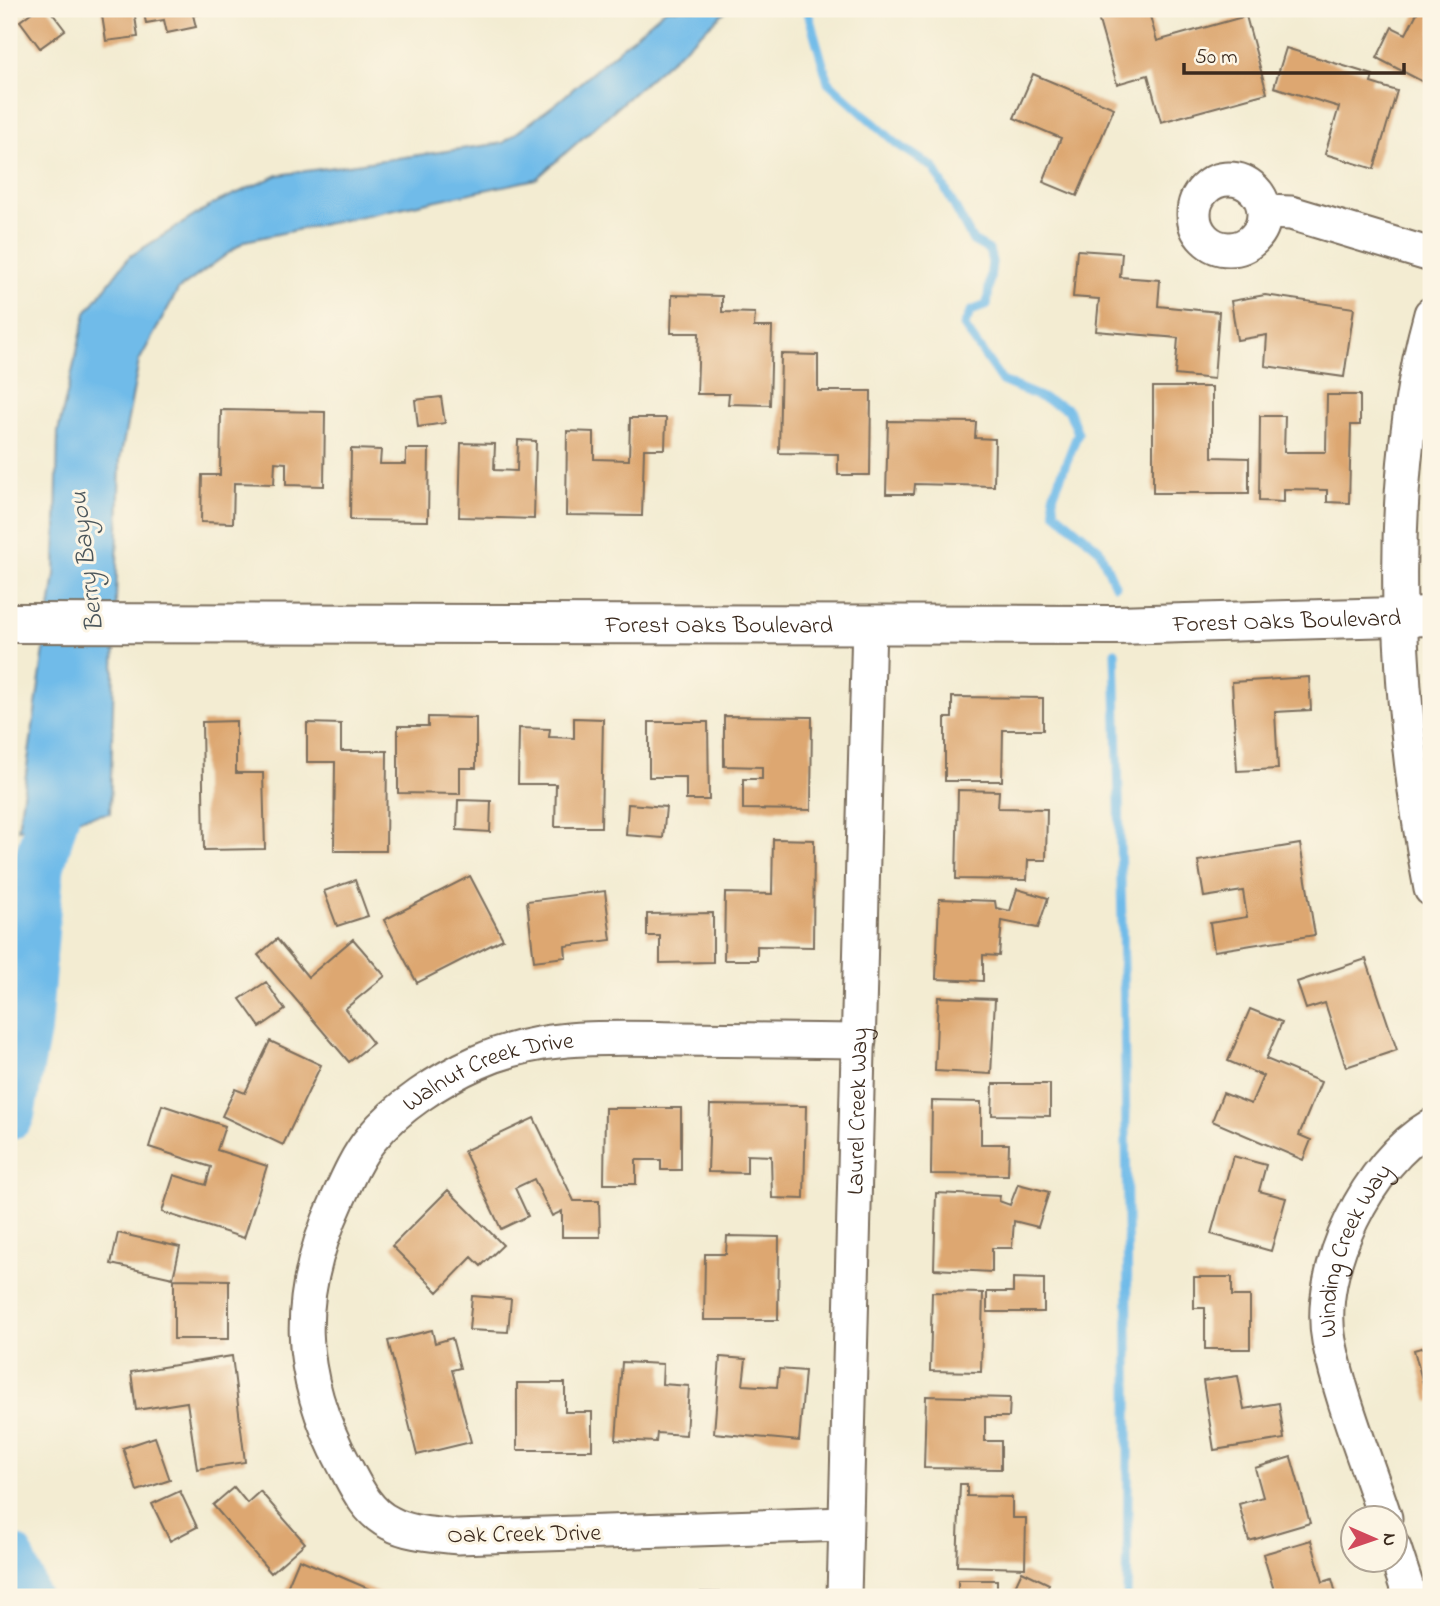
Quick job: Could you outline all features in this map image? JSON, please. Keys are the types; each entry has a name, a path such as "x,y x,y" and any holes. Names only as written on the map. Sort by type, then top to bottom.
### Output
{"street":[{"path":"1265,212 1291,213 1431,255"},
{"path":"1431,314 1407,425 1415,616 1410,748 1431,889"},
{"name":"Forest Oaks Boulevard","path":"9,623 176,621 1117,625 1415,616"},
{"name":"Laurel Creek Way","path":"844,1597 869,623"},
{"name":"Walnut Creek Drive","path":"308,1363 306,1312 314,1265 328,1220 349,1175 371,1140 398,1112 444,1081 476,1063 523,1044 572,1038 859,1041"},
{"name":"Winding Creek Way","path":"1381,1504 1328,1339 1328,1299 1339,1252 1358,1204 1380,1171 1410,1138 1431,1126"},
{"name":"Oak Creek Drive","path":"308,1363 315,1403 364,1502 388,1523 418,1532 457,1536 845,1524"},
{"path":"1403,1574 1410,1597"}],"water":[{"path":"666,9 728,9 536,179 245,241 178,290 139,361 120,460 110,813 18,829 55,575 58,432 86,313 129,257 215,203 278,175 503,143 559,101"}],"building":[{"path":"36,9 49,9 65,30 40,48 20,21"},
{"path":"101,9 134,9 138,37 106,41"},
{"path":"143,9 215,10 193,15 196,27 167,33 164,20 146,23"},
{"path":"1115,9 1148,9 1157,41 1246,16 1267,93 1161,122 1148,75 1117,84 1097,14"},
{"path":"1419,9 1431,9 1431,86 1377,58 1392,27 1406,34"},
{"path":"1286,48 1373,75 1371,83 1397,91 1374,169 1325,154 1339,107 1274,87"},
{"path":"1033,74 1114,108 1077,196 1043,182 1061,138 1014,118"},
{"path":"1077,250 1122,253 1120,277 1160,280 1158,306 1219,312 1214,379 1175,375 1178,338 1096,331 1099,299 1073,297"},
{"path":"672,295 722,296 722,312 755,313 754,327 772,327 770,405 728,404 729,394 697,394 699,333 671,333"},
{"path":"1265,295 1354,308 1344,377 1265,366 1267,335 1237,340 1231,301"},
{"path":"781,354 818,355 818,391 871,391 870,475 838,475 838,454 779,453"},
{"path":"1153,387 1212,387 1212,457 1249,458 1249,493 1153,493"},
{"path":"1327,395 1360,395 1360,425 1351,425 1349,503 1327,502 1327,490 1284,489 1284,502 1259,501 1260,416 1285,416 1284,452 1326,452"},
{"path":"441,397 445,423 418,427 415,400"},
{"path":"221,410 325,412 324,486 286,485 286,463 275,462 274,484 234,483 233,523 201,522 202,475 220,475"},
{"path":"630,418 666,418 665,449 644,449 642,516 566,515 567,431 594,432 594,459 629,460"},
{"path":"888,421 976,422 975,438 995,439 994,486 915,484 914,494 886,494"},
{"path":"518,440 536,441 534,519 459,517 461,443 495,444 494,470 517,471"},
{"path":"351,449 381,450 380,464 406,464 406,449 429,449 428,521 350,520"},
{"path":"1309,677 1311,710 1275,712 1278,769 1237,771 1232,682"},
{"path":"952,697 1043,698 1043,730 1003,730 1002,781 945,781 945,718 952,718"},
{"path":"724,716 812,717 811,810 743,809 743,779 762,779 762,767 724,766"},
{"path":"428,717 476,718 476,768 460,768 460,794 398,793 398,726 428,726"},
{"path":"574,718 603,719 601,827 555,827 556,784 518,784 519,728 550,729 549,737 574,738"},
{"path":"236,721 236,773 263,773 265,849 204,850 202,722"},
{"path":"649,722 708,722 709,800 686,800 686,777 649,777"},
{"path":"307,723 341,724 341,751 387,751 386,851 334,851 335,762 307,762"},
{"path":"958,790 999,791 998,808 1047,809 1046,860 1028,860 1027,880 956,879"},
{"path":"458,800 491,801 490,832 457,830"},
{"path":"628,804 666,807 663,838 626,835"},
{"path":"773,839 814,840 813,947 757,946 757,960 724,960 725,893 772,894"},
{"path":"1300,844 1315,935 1214,951 1210,923 1247,917 1243,891 1204,897 1198,861"},
{"path":"470,876 503,939 417,983 384,920"},
{"path":"355,880 368,916 337,926 324,891"},
{"path":"1017,889 1048,898 1038,928 1002,921 999,956 983,955 983,981 936,979 939,899 995,901 996,908 1010,911"},
{"path":"605,891 611,940 565,946 566,957 534,961 527,901"},
{"path":"713,913 713,962 660,963 660,936 647,936 647,914"},
{"path":"277,939 308,977 353,939 385,976 345,1009 373,1043 349,1062 258,955"},
{"path":"1366,959 1397,1050 1346,1067 1325,1003 1306,1009 1297,982"},
{"path":"266,982 285,1010 260,1027 240,999"},
{"path":"938,997 995,999 991,1074 935,1071"},
{"path":"1250,1009 1282,1022 1266,1059 1321,1082 1299,1135 1311,1140 1303,1160 1212,1121 1223,1093 1251,1104 1263,1076 1228,1061"},
{"path":"270,1041 321,1065 283,1145 222,1116 235,1089 245,1093"},
{"path":"993,1084 1050,1084 1050,1116 992,1115"},
{"path":"932,1101 981,1102 981,1144 1009,1144 1008,1175 931,1174"},
{"path":"162,1105 225,1126 217,1150 267,1166 244,1238 162,1212 174,1175 206,1185 211,1167 149,1147"},
{"path":"710,1105 806,1106 804,1199 772,1198 771,1156 747,1155 747,1173 708,1172"},
{"path":"605,1108 681,1108 681,1170 661,1170 661,1160 636,1160 636,1184 604,1184"},
{"path":"534,1118 574,1201 599,1201 600,1237 562,1237 562,1211 552,1216 534,1179 515,1188 528,1216 501,1229 464,1151"},
{"path":"1233,1156 1266,1165 1259,1191 1286,1198 1271,1251 1211,1234"},
{"path":"1018,1184 1049,1192 1038,1227 1014,1221 1012,1248 992,1248 992,1272 934,1269 936,1193 1000,1196 999,1201 1010,1205"},
{"path":"448,1190 503,1245 481,1266 472,1257 438,1292 392,1246"},
{"path":"118,1233 180,1247 173,1278 111,1264"},
{"path":"727,1236 779,1237 778,1320 704,1320 705,1254 726,1254"},
{"path":"1194,1277 1232,1277 1232,1296 1250,1296 1250,1349 1205,1349 1205,1308 1194,1308"},
{"path":"1013,1278 1044,1279 1044,1312 987,1312 987,1292 1013,1292"},
{"path":"174,1279 229,1280 229,1339 174,1339"},
{"path":"932,1292 983,1293 981,1372 930,1371"},
{"path":"472,1296 511,1299 508,1332 469,1330"},
{"path":"432,1330 435,1343 452,1338 460,1368 452,1370 471,1442 417,1455 388,1341"},
{"path":"1431,1345 1431,1401 1428,1402 1414,1350"},
{"path":"232,1356 245,1462 197,1469 187,1402 136,1410 131,1372"},
{"path":"720,1357 746,1359 743,1385 777,1387 779,1369 805,1371 799,1441 714,1433"},
{"path":"622,1362 663,1364 662,1384 689,1386 686,1435 657,1433 656,1442 616,1440"},
{"path":"1238,1376 1244,1409 1279,1403 1284,1439 1214,1450 1203,1381"},
{"path":"517,1383 565,1383 565,1412 592,1412 592,1450 517,1450"},
{"path":"926,1396 1010,1398 1009,1417 985,1417 985,1441 1001,1441 1001,1469 924,1468"},
{"path":"155,1437 170,1480 137,1491 123,1448"},
{"path":"1291,1457 1310,1523 1249,1541 1239,1504 1263,1497 1255,1468"},
{"path":"960,1484 967,1484 967,1496 1012,1497 1012,1518 1026,1518 1025,1568 957,1566"},
{"path":"234,1487 247,1503 260,1491 305,1543 271,1573 213,1505"},
{"path":"180,1491 197,1527 170,1541 152,1504"},
{"path":"1311,1540 1323,1582 1332,1579 1337,1597 1276,1597 1263,1554"},
{"path":"299,1559 388,1597 283,1597"},
{"path":"1022,1571 1049,1584 1043,1597 1010,1597"},
{"path":"958,1580 997,1580 997,1597 958,1597"},
{"path":"701,1592 786,1594 786,1597 700,1597"}],"waterway":[{"path":"807,9 828,82 897,144 934,168 973,241 989,250 992,262 987,305 971,311 964,326 1002,381 1068,409 1078,433 1053,496 1055,512 1099,549 1115,585"},
{"path":"1115,652 1126,1124 1127,1597"},
{"name":"Berry Bayou","path":"9,1114 25,1030 38,868 71,753"},
{"name":"Berry Bayou","path":"9,1559 24,1597"}]}
